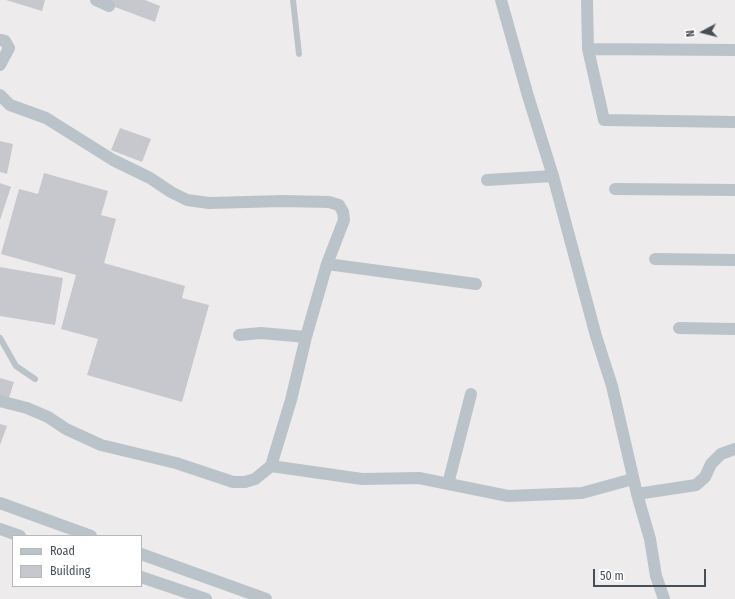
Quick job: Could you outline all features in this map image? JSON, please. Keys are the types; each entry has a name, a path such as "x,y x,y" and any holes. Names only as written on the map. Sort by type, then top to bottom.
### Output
{"street":[{"path":"96,0 108,6"},
{"path":"501,0 553,176 579,277 612,386 636,494 650,538 656,576 664,599"},
{"path":"587,0 588,49 604,120 735,122"},
{"path":"0,40 5,41 9,48 0,65"},
{"path":"588,49 735,50"},
{"path":"0,95 10,105 46,118 113,160 150,178 171,192 187,200 210,203 283,201 329,202 339,205 343,212 344,220 327,264 306,336 291,400 271,466 255,479 245,482 233,482 176,463 101,445 66,429 48,416 27,408 0,401"},
{"path":"487,180 553,176"},
{"path":"615,189 735,190"},
{"path":"655,259 735,260"},
{"path":"327,264 476,284"},
{"path":"679,328 735,329"},
{"path":"239,336 261,333 306,336"},
{"path":"448,484 471,394"},
{"path":"636,494 696,485 705,477 710,464 721,454 735,448"},
{"path":"271,466 362,479 419,478 508,496 582,493 633,479"},
{"path":"0,502 88,535"},
{"path":"0,529 17,535"},
{"path":"142,554 266,599"},
{"path":"189,593 196,574"},
{"path":"142,577 206,599"}],"lane":[{"path":"293,0 299,54"},
{"path":"0,338 16,366 35,379"}],"building":[{"path":"6,0 45,0 42,11"},
{"path":"105,0 145,0 160,6 155,22 104,3"},
{"path":"120,128 151,139 142,162 111,150"},
{"path":"0,141 13,144 7,174 0,172"},
{"path":"44,173 108,191 101,215 116,219 104,263 185,286 182,298 209,305 182,402 87,375 98,339 61,329 76,275 1,254 19,189 38,194"},
{"path":"0,183 11,187 0,220"},
{"path":"0,267 63,278 55,325 0,316"},
{"path":"0,378 14,382 9,398 0,395"},
{"path":"0,424 7,426 0,445"}]}
